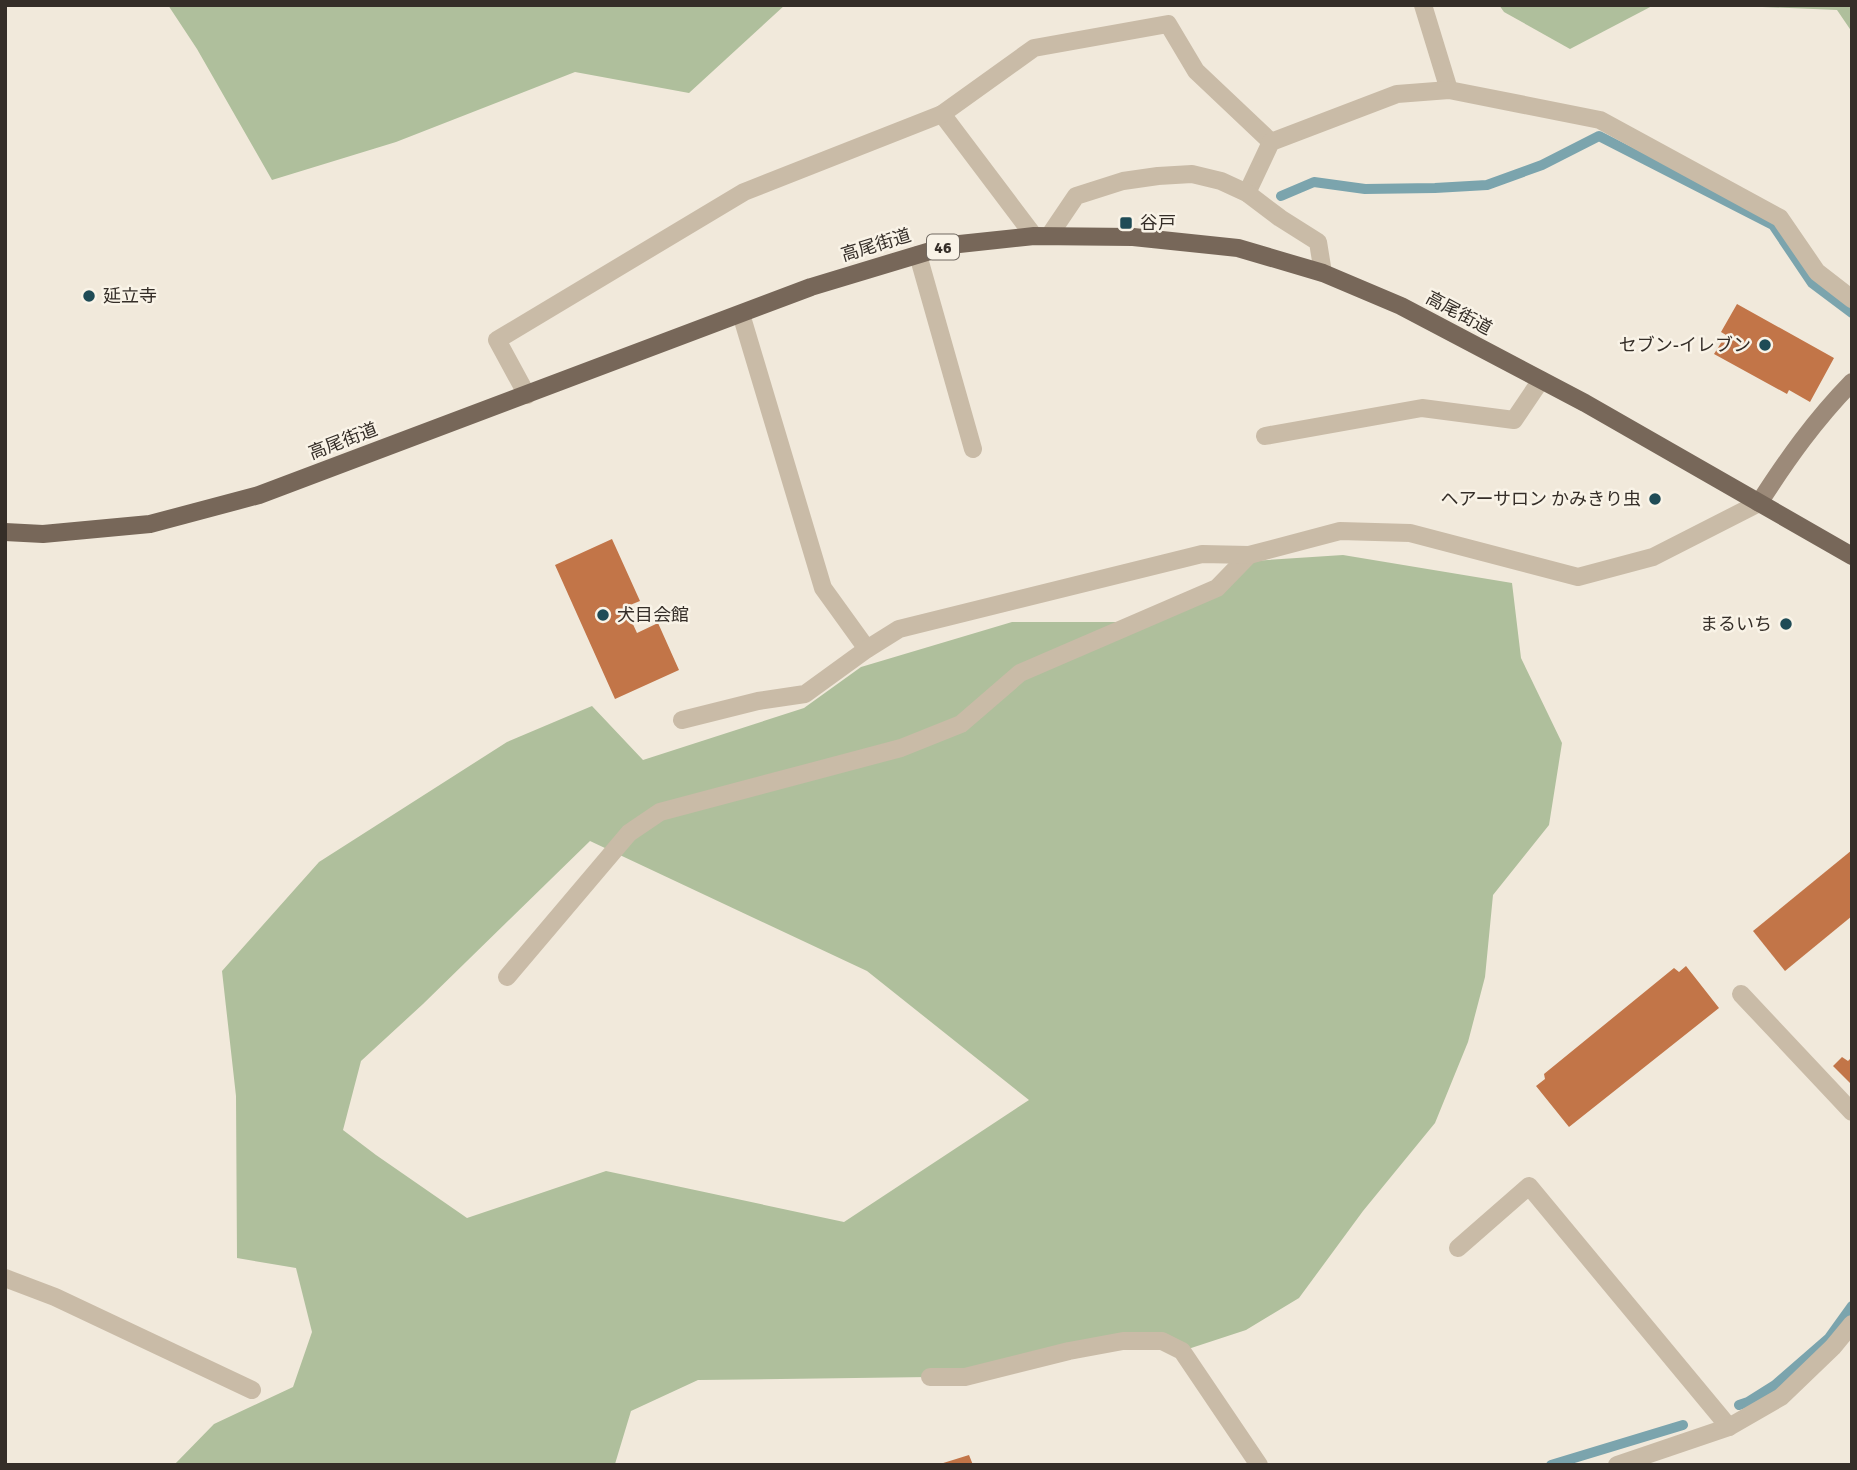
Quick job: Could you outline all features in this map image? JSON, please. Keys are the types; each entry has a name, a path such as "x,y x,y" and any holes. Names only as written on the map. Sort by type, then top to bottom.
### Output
{"main road":[{"name":"高尾街道","path":"5,532 43,534 150,524 259,495 811,287 950,245 1042,236 1133,237 1238,248 1323,273 1401,306 1541,380 1852,556"},
{"path":"1759,503 1825,410 1852,382"}],"street":[{"path":"1423,5 1449,90"},
{"path":"527,395 497,340 744,192 942,114 1034,48 1168,24 1196,72 1271,142"},
{"path":"1247,193 1271,142 1397,94 1449,90 1600,120 1780,218 1817,272 1852,299"},
{"path":"942,114 1042,236 1076,196 1123,181 1192,174 1221,181 1247,193 1318,242 1323,273"},
{"path":"918,255 974,449"},
{"path":"741,314 823,588 867,649"},
{"path":"1265,436 1422,408 1514,420 1541,380"},
{"path":"682,720 758,701 805,694 898,629 1202,554 1249,555 1340,530 1410,533 1578,577 1653,557 1759,503"},
{"path":"508,977 629,833 660,812 901,748 961,724 1020,673 1217,587 1249,555"},
{"path":"1741,994 1852,1112"},
{"path":"1458,1248 1529,1186 1729,1427"},
{"path":"5,1278 55,1297 252,1390"},
{"path":"1617,1465 1729,1427 1781,1397 1833,1347 1852,1324"},
{"path":"930,1377 965,1377 1124,1341 1162,1341 1182,1351 1259,1465"}],"green space":[{"path":"168,5 785,5 689,93 575,72 396,142 272,180 197,49"},
{"path":"1499,5 1654,5 1570,49 1504,12"},
{"path":"1716,5 1852,5 1852,32 1837,10"},
{"path":"1343,555 1512,583 1521,658 1562,743 1549,825 1493,895 1485,977 1468,1042 1435,1123 1363,1211 1299,1298 1246,1330 1182,1351 1162,1341 930,1377 698,1380 631,1411 615,1464 612,1465 174,1465 214,1424 293,1387 312,1332 296,1268 237,1258 236,1096 222,971 319,862 507,742 592,706 643,760 804,708 861,667 1012,622 1138,622 1253,561","holes":["590,841 867,971 1029,1100 844,1222 606,1171 467,1218 343,1130 361,1061"]}],"building":[{"name":"セブン-イレブン","path":"1737,304 1834,358 1810,402 1789,390 1787,394 1714,354 1726,335 1721,332"},
{"name":"犬目会館","path":"612,539 640,601 625,607 637,633 658,623 679,670 615,699 555,565"},
{"path":"1852,850 1852,916 1785,971 1753,931"},
{"path":"1686,966 1719,1008 1569,1127 1536,1086 1545,1079 1544,1074 1674,968 1679,972"},
{"path":"1842,1057 1848,1061 1852,1057 1852,1085 1833,1066"},
{"path":"969,1455 973,1465 940,1465 940,1464"}],"waterway":[{"path":"1281,196 1314,182 1365,189 1487,185 1542,165 1599,136 1773,225 1812,283 1852,313"},
{"path":"1739,1405 1775,1385 1829,1338 1852,1306"},
{"path":"1551,1465 1683,1425"}],"place":[{"name":"谷戸","path":"1126,223"},
{"name":"延立寺","path":"89,296"},
{"name":"セブン-イレブン","path":"1765,345"},
{"name":"ヘアーサロン かみきり虫","path":"1655,499"},
{"name":"犬目会館","path":"603,615"},
{"name":"まるいち","path":"1786,624"}]}
